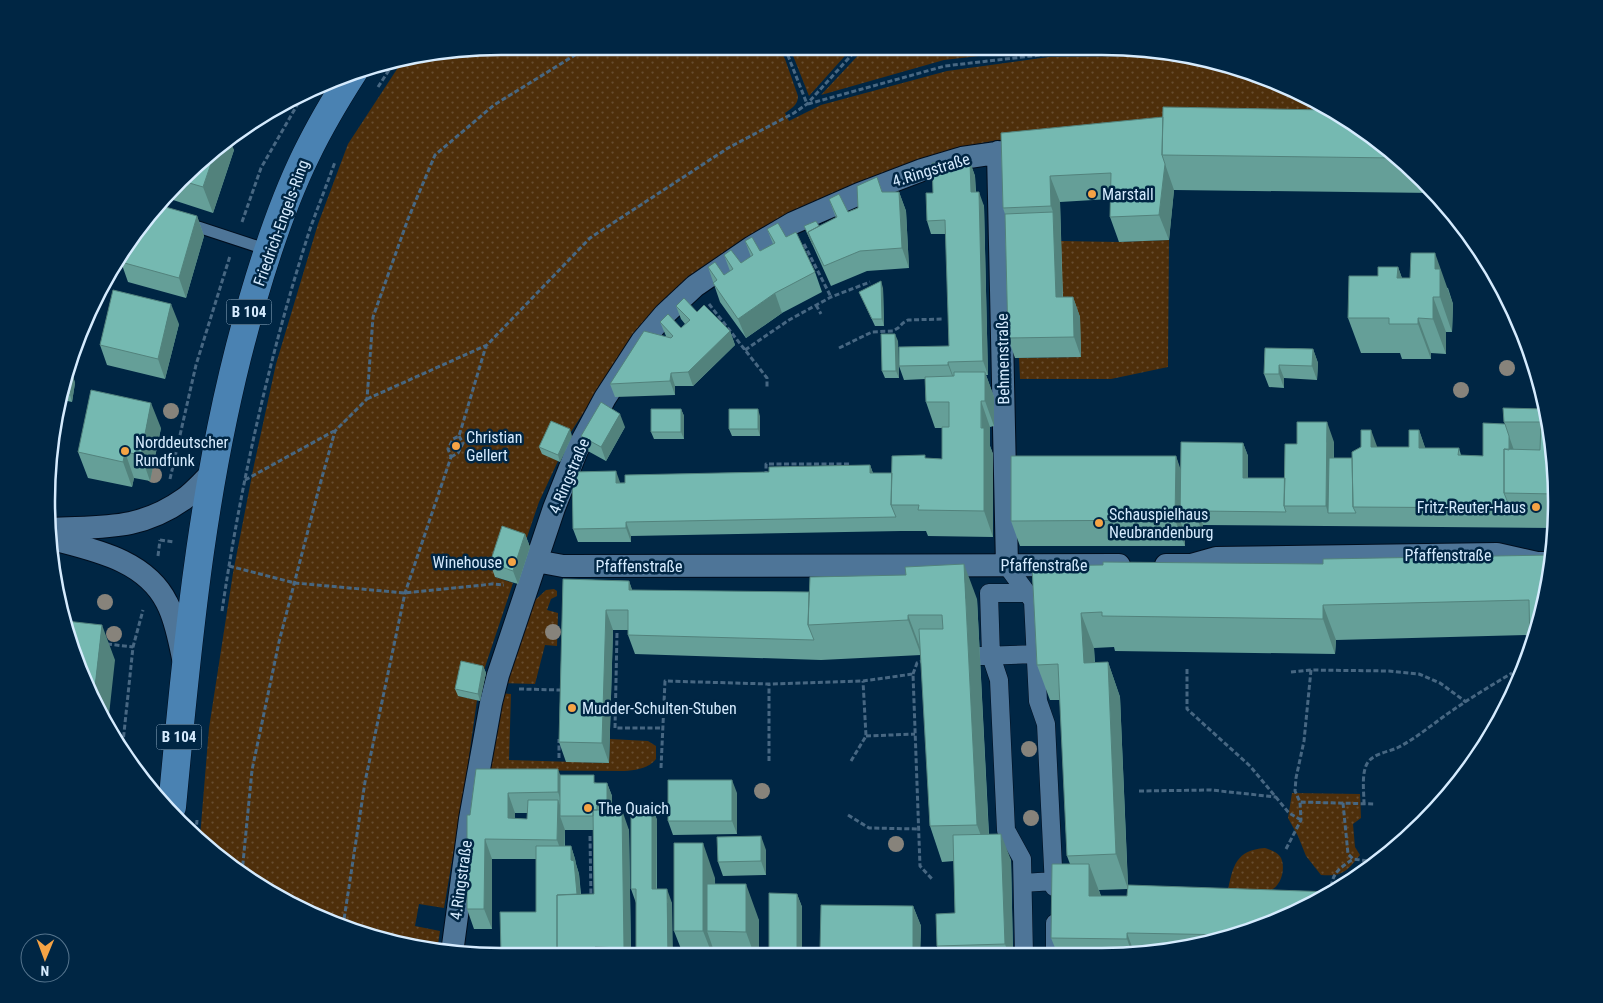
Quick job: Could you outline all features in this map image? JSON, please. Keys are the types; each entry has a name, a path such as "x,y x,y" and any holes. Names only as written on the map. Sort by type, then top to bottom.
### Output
{"main road":[{"name":"Friedrich-Engels-Ring","path":"172,803 186,666 212,473 225,405 268,250 305,156 329,110 346,83"}],"street":[{"name":"4.Ringstraße","path":"453,945 470,819 495,686 554,508 577,450 605,398 642,342 665,314 695,286 752,246 793,224 859,194 922,170 962,158 1053,146"},
{"name":"Behmenstraße","path":"998,152 1007,566"},
{"path":"56,529 110,527 132,524 148,519 164,512 185,498 212,473"},
{"name":"Friedrich-Engels-Ring","path":"57,540 107,554 133,566 152,582 159,589 174,620 186,666"},
{"name":"Pfaffenstraße","path":"536,561 563,566 1191,565 1216,558 1497,554 1543,563"},
{"path":"1007,566 1033,601 1038,701 1046,724 1055,904 1055,948"},
{"path":"1024,948 1022,859 1006,830 1000,680 986,656 989,593 1028,593"},
{"path":"986,656 1036,654"},
{"path":"1023,883 1054,881"}],"lane":[{"path":"182,222 268,250"}],"path":[{"path":"367,399 373,317 408,218 435,155 494,105 575,55"},
{"path":"788,55 807,104"},
{"path":"245,480 335,431 367,399 487,345 590,238 728,148 794,113 807,104 852,55"},
{"path":"807,104 945,66 1040,55"},
{"path":"373,95 390,69"},
{"path":"164,512 168,484 196,365 235,239 261,168 297,105"},
{"path":"336,159 310,229 273,358 245,480 229,566 295,583 405,593 492,584 512,587 526,592"},
{"path":"793,224 831,297"},
{"path":"745,350 789,320 816,305 870,282"},
{"path":"695,286 767,378 767,389"},
{"path":"816,305 821,314"},
{"path":"839,348 872,332 893,331 908,320 944,319"},
{"path":"344,919 365,782 405,593 451,457 448,449 453,439 459,436 487,345"},
{"path":"243,865 252,770 279,642 335,431"},
{"path":"451,457 458,453 463,443 459,436"},
{"path":"766,483 766,464 849,464"},
{"path":"123,739 133,647 152,582"},
{"path":"617,634 615,728 663,728"},
{"path":"106,644 133,647"},
{"path":"928,659 917,663 913,674 920,866 933,880"},
{"path":"1187,669 1188,709 1250,766 1289,813 1301,820"},
{"path":"1286,850 1301,820 1300,802 1295,791 1304,742 1311,670"},
{"path":"1291,672 1311,670 1389,671 1419,674 1440,683 1466,702"},
{"path":"1364,804 1365,775 1367,764 1371,759 1376,755 1390,752 1407,743 1512,673"},
{"path":"662,768 665,681 769,684 862,681 913,674"},
{"path":"851,761 866,736 862,681"},
{"path":"769,684 769,761"},
{"path":"495,686 561,690 560,699"},
{"path":"866,736 915,734"},
{"path":"559,738 559,758"},
{"path":"1139,791 1211,790 1276,797"},
{"path":"1300,802 1374,804"},
{"path":"1343,803 1348,854 1353,860"},
{"path":"848,814 869,828 919,829"},
{"path":"590,836 591,905"},
{"path":"1331,884 1336,871 1353,860 1366,861"}],"shaded area":[{"path":"502,55 783,55 798,96 796,104 785,113 789,121 821,105 947,71 1049,57 1135,56 1189,64 1245,79 1299,101 1350,130 1039,138 998,140 960,147 919,159 857,184 633,336 569,435 542,453 558,461 539,502 524,546 495,577 513,583 483,673 458,696 477,700 444,908 419,904 415,926 440,931 438,943 386,933 331,914 304,902 253,873 201,831 209,728 233,573 254,465 276,364 318,224 348,144 398,67 443,59"},
{"path":"793,55 846,55 809,96"},
{"path":"858,55 987,55 944,60 821,95"},
{"path":"1169,240 1168,367 1111,379 1020,379 1019,358 1081,357 1063,317 1061,241 1119,242"},
{"path":"554,589 557,591 557,596 551,599 547,610 558,613 557,646 545,645 535,684 504,683 531,604 546,590"},
{"path":"501,693 511,694 509,760 609,763 610,739 648,741 656,746 656,759 646,767 624,771 487,770"},
{"path":"1292,793 1360,794 1361,818 1353,824 1355,847 1360,855 1344,872 1335,875 1321,875 1306,856 1288,818"},
{"path":"1265,848 1278,854 1281,858 1283,872 1276,886 1264,892 1228,890 1234,867 1242,856 1255,849"}],"building":[{"path":"1163,107 1315,110 1350,130 1386,158 1162,155"},
{"path":"1163,117 1162,155 1165,164 1159,215 1110,217 1111,173 1050,176 1051,206 1003,208 1001,133"},
{"path":"211,162 203,187 189,183"},
{"path":"970,162 971,192 979,192 983,361 948,362 948,365 899,366 899,347 949,346 945,220 927,221 926,193 933,193 932,163"},
{"path":"877,177 882,192 899,192 902,248 860,251 824,266 808,232 837,217 829,199 839,194 848,212 858,208 857,186"},
{"path":"166,207 197,216 179,278 124,263"},
{"path":"1053,212 1056,297 1073,297 1074,337 1008,338 1005,214"},
{"path":"816,221 819,226 808,232 813,245 804,226"},
{"path":"778,223 786,237 796,232 815,272 775,293 738,319 713,283 717,280 708,267 715,262 724,275 733,269 724,255 731,250 741,263 753,255 745,241 752,237 760,251 775,243 767,229"},
{"path":"1411,253 1435,253 1435,269 1440,269 1440,297 1433,297 1433,319 1418,318 1418,324 1389,324 1389,318 1348,318 1349,276 1378,276 1378,267 1398,267 1397,278 1410,278"},
{"path":"881,281 882,319 872,319 859,292"},
{"path":"113,290 171,304 158,359 100,345"},
{"path":"684,298 697,312 704,305 730,331 688,372 671,373 670,381 610,384 644,331 671,338 673,336 660,322 668,314 681,328 690,320 676,306"},
{"path":"881,334 895,334 896,371 882,371"},
{"path":"1265,348 1313,349 1312,366 1279,365 1279,374 1264,374"},
{"path":"954,372 985,372 985,401 981,401 981,428 984,428 984,511 918,510 919,505 891,505 892,456 925,455 925,458 942,459 942,427 949,427 949,402 926,402 925,377 954,376"},
{"path":"73,377 70,395 68,395"},
{"path":"91,390 151,403 141,455 125,452 123,462 78,452"},
{"path":"601,402 620,414 601,447 581,436"},
{"path":"1503,408 1538,409 1540,422 1504,422"},
{"path":"651,409 681,409 681,432 651,432"},
{"path":"729,409 758,409 758,429 729,429"},
{"path":"551,421 570,429 558,455 539,447"},
{"path":"1297,422 1327,422 1326,506 1284,506 1285,444 1297,444"},
{"path":"1483,423 1505,424 1509,436 1509,450 1504,449 1504,493 1510,508 1353,507 1352,452 1361,447 1361,430 1371,430 1371,447 1409,447 1409,430 1419,430 1419,448 1459,448 1458,455 1483,456"},
{"path":"1541,425 1548,494 1504,493 1504,449 1540,450"},
{"path":"1181,442 1243,443 1243,478 1285,478 1284,506 1286,512 1198,511 1198,521 1180,521"},
{"path":"1011,456 1176,456 1175,520 1011,521"},
{"path":"1329,458 1352,458 1353,507 1356,513 1328,513"},
{"path":"870,465 870,473 892,473 891,505 896,517 626,522 626,528 573,529 572,472 616,471 616,483 625,483 625,475 769,472 769,467"},
{"path":"502,526 525,534 513,571 490,563"},
{"path":"1545,555 1530,628 1529,600 1323,605 1323,619 1102,616 1102,612 1081,613 1084,663 1108,662 1116,854 1067,856 1058,664 1037,665 1032,566 1103,565 1103,562 1323,564 1323,559"},
{"path":"964,564 977,825 930,826 919,629 943,629 942,615 908,615 908,620 808,625 810,577 906,575 905,567"},
{"path":"563,579 629,581 629,590 809,592 808,625 814,640 628,635 628,610 606,610 602,743 559,742"},
{"path":"71,622 102,625 95,686"},
{"path":"461,661 483,666 478,694 455,689"},
{"path":"476,769 558,769 558,792 508,793 508,818 527,819 528,800 558,800 557,840 485,839 484,909 467,909 467,815 470,815"},
{"path":"560,775 594,775 594,783 607,783 607,806 597,806 597,810 593,810 593,816 560,816"},
{"path":"668,780 732,780 732,821 668,821"},
{"path":"631,806 652,806 652,889 667,889 668,948 636,948 636,889 631,889"},
{"path":"593,810 622,810 624,948 557,948 557,895 594,894"},
{"path":"1001,834 1005,944 937,946 936,914 955,913 953,835"},
{"path":"761,836 761,861 718,862 717,837"},
{"path":"674,843 703,843 703,931 674,931"},
{"path":"536,846 571,846 571,860 574,861 577,894 557,895 557,948 501,948 500,912 536,912"},
{"path":"1052,864 1089,864 1089,896 1127,896 1128,885 1318,892 1272,914 1210,935 1127,933 1127,939 1051,938"},
{"path":"707,884 746,884 746,932 707,931"},
{"path":"769,893 797,894 797,948 769,948"},
{"path":"821,905 913,906 913,948 820,948"}],"place":[{"name":"Marstall","path":"1092,194"},
{"name":"Christian Gellert","path":"456,446"},
{"name":"Norddeutscher Rundfunk","path":"125,451"},
{"name":"Fritz-Reuter-Haus","path":"1536,507"},
{"name":"Schauspielhaus Neubrandenburg","path":"1099,523"},
{"name":"Winehouse","path":"512,562"},
{"name":"Mudder-Schulten-Stuben","path":"572,708"},
{"name":"The Quaich","path":"588,808"}]}
